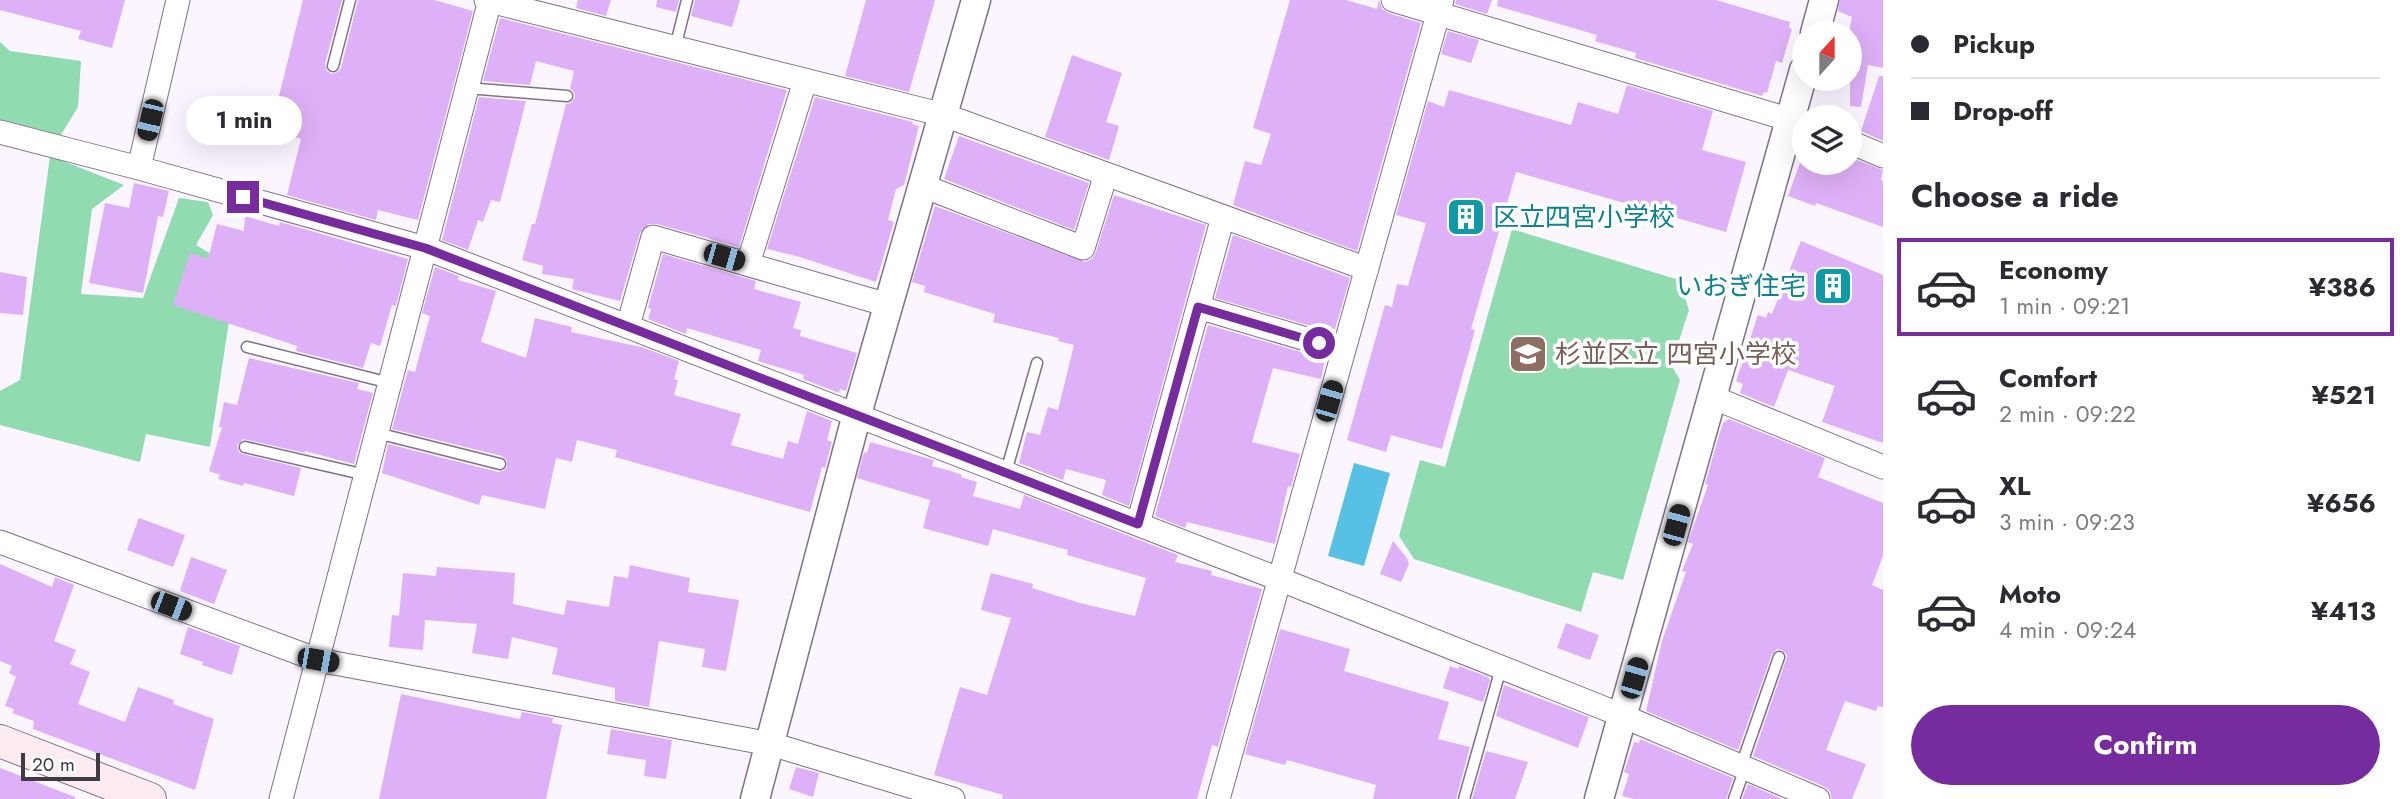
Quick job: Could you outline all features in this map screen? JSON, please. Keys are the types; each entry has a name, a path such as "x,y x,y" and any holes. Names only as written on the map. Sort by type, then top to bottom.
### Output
{"main road":[{"path":"0,741 98,785 150,799"}],"street":[{"path":"139,168 178,0"},
{"path":"281,799 489,0 944,115 1367,269"},
{"path":"755,799 857,414 976,0"},
{"path":"1393,0 1441,6 1792,119"},
{"path":"1818,21 1824,0"},
{"path":"1218,799 1441,6"},
{"path":"748,264 805,81"},
{"path":"0,132 425,248 1279,579 1623,716 1818,799"},
{"path":"1600,799 1712,397 1792,140"},
{"path":"1862,147 1883,156"},
{"path":"923,186 1083,248 1106,174"},
{"path":"1138,524 1223,217"},
{"path":"628,326 653,237 888,304"},
{"path":"1198,307 1343,350"},
{"path":"1712,397 1883,467"},
{"path":"0,542 318,660 771,744 953,799"}],"lane":[{"path":"332,66 350,0"},
{"path":"675,48 687,0"},
{"path":"467,88 567,96"},
{"path":"247,347 390,383"},
{"path":"1006,472 1037,363"},
{"path":"377,433 500,464"},
{"path":"245,447 366,475"},
{"path":"1734,799 1779,657"},
{"path":"1464,799 1501,668"}],"green space":[{"path":"0,42 10,51 81,61 78,107 59,138 0,123"},
{"path":"50,156 124,185 92,209 81,294 143,298 179,198 208,202 213,215 196,245 231,266 235,281 210,447 146,434 140,462 0,425 0,391 20,380"},
{"path":"1512,229 1679,280 1689,310 1671,365 1680,380 1623,580 1593,572 1581,612 1414,559 1399,536 1420,460 1445,467"}],"water":[{"path":"1354,463 1390,473 1364,566 1328,556"}],"building":[{"path":"0,0 125,0 112,48 78,39 81,31 0,10"},
{"path":"303,0 342,0 325,64 327,71 332,74 341,68 358,0 434,0 473,11 418,220 378,210 376,220 287,195 301,139 259,127 266,102 277,104"},
{"path":"578,0 611,0 606,16 576,8"},
{"path":"657,0 679,0 676,12 656,7"},
{"path":"695,0 740,0 732,27 691,16"},
{"path":"866,0 935,0 909,92 845,76"},
{"path":"1290,0 1346,0 1377,9 1379,0 1382,9 1388,13 1421,23 1357,251 1233,205 1245,161 1261,165 1271,134 1253,128"},
{"path":"1456,0 1492,0 1487,14 1455,4"},
{"path":"1498,0 1716,0 1790,22 1789,28 1792,29 1782,63 1776,61 1767,93 1764,92 1762,96 1635,58 1636,53 1595,41 1597,35 1497,6"},
{"path":"1840,0 1883,0 1883,68 1868,65 1861,105 1850,105 1850,91 1862,91 1862,21 1851,21 1852,17 1838,11"},
{"path":"500,18 787,90 739,247 649,224 640,233 620,301 572,289 574,279 542,274 543,266 522,260 532,224 535,224 566,104 571,103 575,97 570,89 574,71 536,61 530,85 483,81"},
{"path":"1448,31 1479,40 1471,63 1441,54"},
{"path":"1072,55 1122,73 1106,122 1119,126 1109,160 1045,137"},
{"path":"1879,76 1883,76 1883,141 1862,131"},
{"path":"1627,85 1713,111 1702,150 1746,162 1726,232 1516,172 1471,329 1475,330 1442,449 1391,435 1386,452 1347,440 1385,305 1392,307 1397,284 1408,286 1426,223 1396,215 1428,101 1444,107 1449,90 1571,125 1578,102 1618,114"},
{"path":"479,97 526,101 500,202 491,200 483,222 478,220 468,250 442,240"},
{"path":"815,97 913,122 912,124 919,126 904,185 896,189 888,220 894,222 876,282 767,249"},
{"path":"959,136 1089,183 1074,230 944,179"},
{"path":"1862,162 1883,170 1883,227 1816,203 1815,206 1788,196 1796,175 1862,175"},
{"path":"134,183 169,191 163,217 158,216 143,293 89,283 105,203 129,208"},
{"path":"1114,195 1206,225 1129,506 1102,495 1106,480 1066,469 1063,480 1019,463 1027,432 1040,435 1048,407 1058,410 1074,345 1058,341 1059,338 993,322 995,314 924,292 925,286 912,282 935,206 1085,262 1092,259 1096,252"},
{"path":"245,216 279,226 280,222 408,259 396,306 392,305 380,346 371,343 363,368 296,351 297,346 173,305 190,253 208,259 217,224 244,231"},
{"path":"1233,235 1350,278 1335,329 1331,332 1215,298"},
{"path":"1801,241 1883,275 1883,443 1822,422 1835,386 1788,370 1774,407 1740,393 1743,384 1736,381 1758,315 1766,318 1768,312 1772,314"},
{"path":"663,254 756,281 754,289 801,302 793,328 801,330 800,336 857,353 846,391 840,389 839,393 803,379 804,375 758,361 761,350 687,328 686,334 648,319 651,309 648,308"},
{"path":"435,267 459,276 458,280 496,291 481,342 526,358 535,318 572,327 571,332 641,347 679,361 674,379 678,380 674,395 741,414 731,445 783,459 788,441 798,444 807,411 832,421 827,440 832,442 810,512 615,457 617,450 577,440 572,462 556,458 545,509 482,495 479,505 382,473 388,444 498,472 507,467 507,461 502,456 392,429 408,370 415,372 430,316 422,313"},
{"path":"0,272 27,277 23,315 0,313"},
{"path":"1208,325 1325,359 1321,379 1273,368 1252,442 1300,454 1291,487 1288,486 1275,544 1187,522 1185,528 1155,516"},
{"path":"249,358 359,383 357,389 373,393 354,464 243,439 237,446 243,454 301,468 294,496 218,479 220,475 209,471 222,427 219,427 224,402 237,405"},
{"path":"1729,419 1825,458 1818,477 1883,503 1883,556 1872,585 1883,590 1883,707 1878,706 1876,711 1845,701 1826,750 1866,764 1852,799 1832,799 1830,791 1823,786 1753,756 1786,660 1787,655 1782,650 1777,649 1772,654 1738,750 1646,711 1662,641 1686,572 1682,571 1693,544 1688,542 1708,485 1705,484 1723,423"},
{"path":"870,442 934,460 932,466 977,482 973,496 1020,509 1024,495 1178,555 1175,562 1212,571 1211,575 1262,589 1218,747 1212,745 1197,799 1002,799 1003,795 934,775 960,687 987,695 1011,618 981,610 991,573 1033,584 1032,588 1080,603 1135,616 1146,578 1067,555 1068,550 993,529 988,546 923,528 930,500 857,478 864,452 867,453"},
{"path":"139,518 185,535 173,567 127,550"},
{"path":"1393,541 1409,564 1401,582 1380,574"},
{"path":"191,557 227,570 214,604 180,591"},
{"path":"0,564 52,587 55,577 74,585 54,641 76,650 70,664 90,672 78,704 125,722 138,687 214,719 195,790 33,729 34,721 12,713 14,709 5,706 16,677 9,673 12,666 0,661"},
{"path":"630,565 690,578 688,592 739,600 726,671 702,667 705,649 659,641 649,707 615,701 615,688 552,674 558,648 512,637 508,659 472,653 477,624 425,620 423,650 389,647 392,615 399,616 403,573 436,576 437,567 515,573 513,604 564,615 567,600 609,607 614,576 628,578"},
{"path":"1566,623 1599,635 1590,660 1557,648"},
{"path":"188,627 240,646 232,675 180,654"},
{"path":"1280,629 1350,649 1344,671 1449,702 1438,739 1470,747 1456,799 1373,799 1376,785 1287,760 1285,765 1245,754"},
{"path":"1450,666 1458,669 1459,666 1488,677 1490,680 1483,702 1443,688"},
{"path":"1504,685 1589,717 1578,748 1496,716"},
{"path":"401,694 520,719 522,712 553,718 552,723 562,725 546,799 379,799"},
{"path":"611,729 672,740 666,779 644,776 646,760 607,754"},
{"path":"1640,739 1733,778 1726,799 1634,799 1622,796 1629,774 1624,772 1634,742 1639,743"},
{"path":"1486,751 1528,762 1515,799 1472,799"},
{"path":"796,767 819,773 813,797 789,789"},
{"path":"0,768 75,797 75,799 0,799"},
{"path":"1748,784 1782,799 1742,799"}],"place":[{"name":"区立四宮小学校","path":"1466,217"},
{"name":"いおぎ住宅","path":"1833,286"},
{"name":"杉並区立 四宮小学校","path":"1528,354"}],"route":[{"path":"243,197 425,248 1138,524 1198,307 1319,343"}]}
